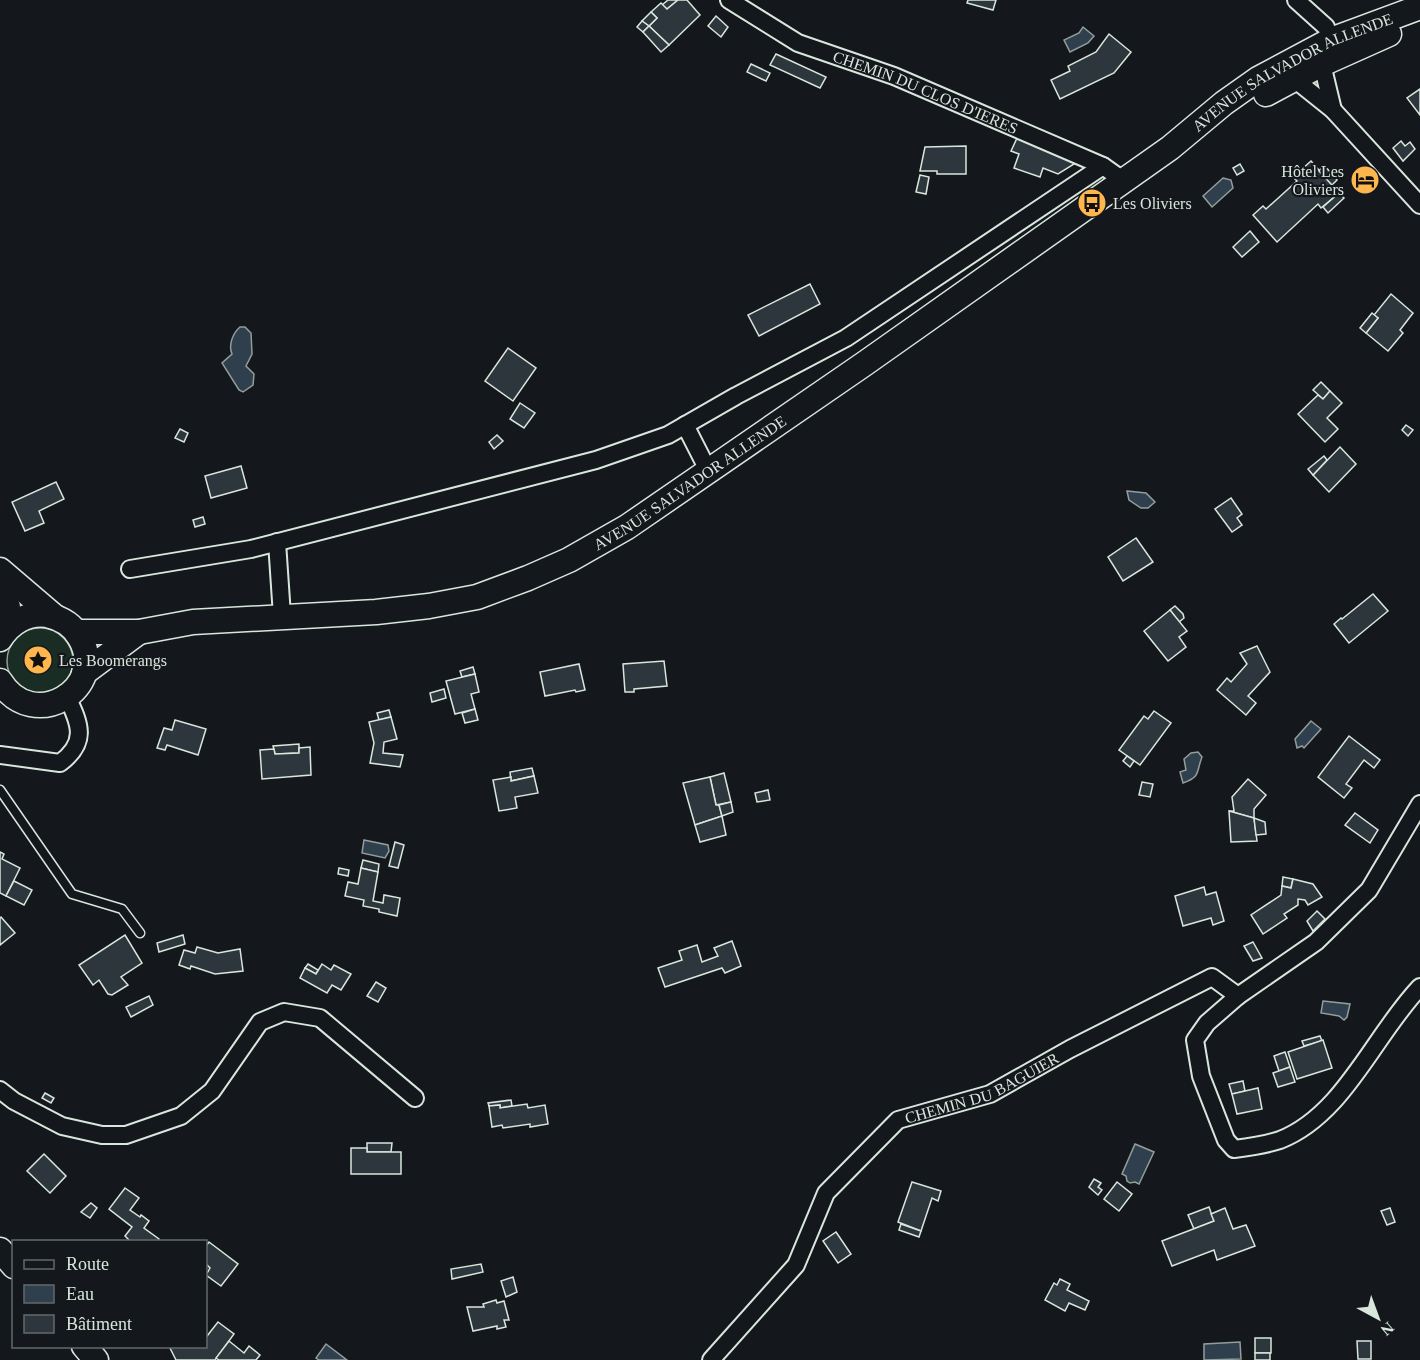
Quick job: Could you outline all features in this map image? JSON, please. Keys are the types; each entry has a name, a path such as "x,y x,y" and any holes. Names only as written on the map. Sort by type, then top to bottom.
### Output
{"main road":[{"name":"AVENUE SALVADOR ALLENDE","path":"76,632 120,634 193,622 376,612 429,606 477,597 569,560 627,527 709,472 1170,148 1360,29 1420,7"},
{"name":"AVENUE SALVADOR ALLENDE","path":"1310,60 1420,20"},
{"path":"0,570 55,616 67,622 76,632 85,652 84,673"},
{"path":"0,592 8,607 3,634"},
{"path":"3,634 16,621 29,616 42,614 55,616"},
{"name":"AVENUE SALVADOR ALLENDE","path":"67,697 77,687 84,673 139,632"},
{"path":"5,693 27,704 41,706 54,704 67,697"},
{"path":"0,1250 12,1264"},
{"path":"85,1348 96,1360"}],"street":[{"name":"CHEMIN DU CLOS D'IERES","path":"729,0 798,43 894,76 1103,166 1124,182"},
{"path":"1296,0 1326,27 1310,60"},
{"path":"1310,60 1333,110 1420,205"},
{"path":"1310,60 1333,110"},
{"path":"130,569 251,549 596,460 668,435 846,338 1103,166"},
{"path":"686,425 709,472"},
{"path":"277,542 282,616"},
{"path":"0,755 60,763 71,755 79,743 78,727 67,697"},
{"path":"1420,804 1369,890 1316,942 1238,996 1207,1023 1196,1041 1201,1076 1226,1140 1234,1149 1254,1147 1281,1139 1311,1121 1346,1088 1381,1035 1420,987"},
{"name":"CHEMIN DU BAGUIER","path":"711,1360 796,1265 826,1193 898,1120 990,1094 1070,1049 1212,977 1238,996"},
{"path":"0,1090 14,1101 62,1126 102,1134 126,1135 181,1116 212,1091 260,1022 284,1012 320,1018 415,1098"}],"lane":[{"path":"0,790 72,894 122,909 140,933"}],"green space":[{"path":"33,628 47,628 59,633 68,642 73,661 71,674 64,685 47,694 33,694 21,689 12,680 7,668 7,654 12,642 21,633"}],"water":[{"path":"1083,27 1094,36 1088,43 1070,52 1064,40 1079,33"},
{"path":"1223,178 1231,180 1233,188 1212,207 1203,196"},
{"path":"240,327 245,327 251,333 252,354 246,366 254,374 253,385 243,392 239,390 222,363 232,354 232,339"},
{"path":"1127,491 1146,493 1155,502 1148,508 1141,508 1129,500"},
{"path":"1311,721 1321,729 1304,748 1302,746 1297,748 1295,739"},
{"path":"1198,752 1202,757 1197,773 1193,779 1183,783 1180,772 1186,770 1184,759 1191,753"},
{"path":"364,840 388,845 389,851 385,858 362,853"},
{"path":"1323,1001 1350,1004 1347,1017 1344,1020 1339,1016 1321,1013"},
{"path":"1135,1144 1154,1152 1139,1184 1130,1183 1122,1174"},
{"path":"1240,1342 1241,1359 1204,1360 1204,1344"},
{"path":"326,1344 347,1360 319,1360 316,1358"}],"building":[{"path":"668,0 678,0 667,9 662,5"},
{"path":"678,0 687,0 700,15 669,45 649,26 657,18 651,12 661,3 667,9"},
{"path":"968,0 996,0 993,10 967,3"},
{"path":"651,12 657,18 649,26 642,21"},
{"path":"716,16 728,27 721,37 708,26"},
{"path":"642,21 649,26 643,32 637,27"},
{"path":"649,26 669,45 661,52 643,32"},
{"path":"1109,34 1131,52 1114,73 1060,99 1051,80 1070,71 1068,66 1096,52"},
{"path":"776,54 826,77 820,88 770,65"},
{"path":"751,64 770,73 766,81 747,72"},
{"path":"1420,89 1420,115 1407,98"},
{"path":"1018,136 1079,161 1058,174 1043,168 1040,177 1014,168 1019,154 1011,151"},
{"path":"1401,141 1405,146 1410,142 1415,149 1403,161 1393,148"},
{"path":"966,146 966,174 937,174 937,171 920,171 925,147"},
{"path":"1311,161 1339,193 1321,208 1318,204 1277,242 1253,215 1263,206 1266,209 1297,181 1293,177"},
{"path":"1240,164 1244,171 1237,175 1233,168"},
{"path":"1324,165 1337,180 1332,185 1319,171"},
{"path":"920,175 929,177 926,194 916,192"},
{"path":"1339,193 1344,198 1328,213 1323,207"},
{"path":"1250,231 1259,242 1242,257 1233,247"},
{"path":"810,284 820,304 759,336 748,315"},
{"path":"1391,294 1413,313 1400,330 1403,333 1388,351 1366,333 1378,318 1374,315"},
{"path":"1372,313 1378,318 1366,333 1360,328"},
{"path":"508,348 536,368 513,401 485,381"},
{"path":"1321,382 1330,391 1323,399 1313,390"},
{"path":"1330,391 1342,403 1327,418 1338,429 1325,442 1298,414 1318,395 1323,399"},
{"path":"520,403 535,413 524,428 510,419"},
{"path":"1406,425 1413,430 1408,436 1402,430"},
{"path":"180,429 188,433 184,442 175,438"},
{"path":"497,435 503,441 494,449 489,442"},
{"path":"1340,447 1356,464 1329,492 1313,475"},
{"path":"1324,456 1327,460 1313,475 1308,469"},
{"path":"241,466 247,488 211,498 205,476"},
{"path":"56,482 64,499 39,511 44,523 25,531 12,502"},
{"path":"1231,498 1242,514 1237,518 1242,525 1232,532 1215,509"},
{"path":"203,517 205,524 195,527 193,520"},
{"path":"1136,538 1153,562 1123,581 1108,557"},
{"path":"1373,594 1388,611 1349,643 1334,624"},
{"path":"1175,606 1184,618 1179,622 1170,610"},
{"path":"1170,610 1187,631 1179,637 1186,647 1168,661 1144,631"},
{"path":"1257,646 1270,672 1248,696 1256,703 1246,715 1217,690 1227,678 1231,682 1247,664 1240,653"},
{"path":"664,661 667,686 625,692 623,664"},
{"path":"579,664 585,690 545,696 540,672"},
{"path":"473,667 475,674 462,677 460,671"},
{"path":"475,674 479,692 471,694 475,709 455,714 446,681"},
{"path":"444,689 446,698 432,702 430,693"},
{"path":"475,709 478,720 465,723 462,713"},
{"path":"389,710 391,717 379,720 377,713"},
{"path":"1154,711 1171,723 1140,765 1119,750 1144,716 1148,719"},
{"path":"391,717 397,739 384,742 383,753 403,755 400,767 370,763 374,743 369,722"},
{"path":"175,720 206,729 198,755 167,745 165,750 157,748 164,728 172,730"},
{"path":"1349,736 1380,760 1374,768 1364,760 1346,784 1352,788 1344,798 1318,777"},
{"path":"299,744 299,753 275,754 273,746"},
{"path":"310,747 311,775 262,779 260,750 274,749 275,754 299,753 299,748"},
{"path":"1127,756 1134,761 1130,767 1123,761"},
{"path":"532,768 534,776 511,781 510,772"},
{"path":"724,773 731,802 716,805 710,777"},
{"path":"534,776 538,793 515,797 517,808 499,811 493,780 511,777 511,781"},
{"path":"710,777 716,805 719,805 722,816 695,825 683,783"},
{"path":"1248,779 1266,795 1254,809 1254,818 1229,811 1234,811 1232,797"},
{"path":"1142,782 1153,784 1150,797 1139,795"},
{"path":"768,790 770,800 757,802 755,793"},
{"path":"731,802 733,812 722,816 719,805"},
{"path":"1229,811 1254,818 1257,841 1231,842"},
{"path":"1355,813 1378,830 1370,843 1345,825"},
{"path":"722,816 726,835 700,842 695,825"},
{"path":"1254,818 1265,822 1266,834 1256,835"},
{"path":"395,842 404,845 398,868 389,866"},
{"path":"0,852 4,854 2,859 20,868 6,896 0,893"},
{"path":"363,860 379,864 378,872 361,868"},
{"path":"339,868 349,870 348,876 338,874"},
{"path":"361,868 378,872 373,901 383,903 384,895 400,898 397,916 363,906 364,900 345,896 348,882 358,884"},
{"path":"1283,877 1293,879 1291,888 1282,886"},
{"path":"1293,879 1313,884 1322,897 1308,905 1305,900 1298,899 1298,905 1284,914 1287,918 1263,934 1251,915 1281,895 1282,886 1291,888"},
{"path":"14,881 32,890 24,905 6,896"},
{"path":"1204,887 1206,895 1216,892 1224,921 1213,925 1211,918 1183,926 1175,896"},
{"path":"1317,911 1325,919 1313,931 1307,921"},
{"path":"0,918 15,933 0,945"},
{"path":"125,935 142,963 121,977 128,985 112,995 108,994 99,980 93,985 79,965"},
{"path":"183,935 185,944 159,952 157,943"},
{"path":"732,941 741,966 725,973 722,968 665,987 658,968 682,960 679,951 697,945 702,962 718,956 714,948"},
{"path":"1253,942 1262,958 1253,961 1244,946"},
{"path":"197,947 218,953 240,949 243,971 215,974 191,966 190,969 179,965 184,950 195,953"},
{"path":"308,964 318,970 316,974 305,968"},
{"path":"322,964 331,970 334,965 351,974 341,990 332,985 327,993 300,978 305,968 316,974"},
{"path":"376,982 386,988 378,1002 367,996"},
{"path":"149,996 153,1005 131,1017 126,1007"},
{"path":"1320,1036 1322,1041 1304,1046 1302,1041"},
{"path":"1323,1040 1332,1068 1297,1079 1288,1052"},
{"path":"1285,1052 1290,1067 1279,1071 1274,1056"},
{"path":"1290,1067 1295,1082 1278,1087 1273,1073"},
{"path":"1243,1081 1245,1091 1232,1094 1229,1084"},
{"path":"1258,1088 1262,1109 1237,1114 1232,1094"},
{"path":"45,1093 54,1098 51,1103 42,1098"},
{"path":"511,1100 512,1106 500,1108 500,1105 489,1106 488,1103"},
{"path":"527,1104 528,1108 545,1105 548,1124 530,1127 530,1124 503,1128 502,1125 492,1127 489,1106 500,1105 500,1108"},
{"path":"367,1143 392,1143 391,1152 367,1152"},
{"path":"351,1148 367,1148 367,1152 401,1152 401,1174 351,1174"},
{"path":"44,1154 66,1176 50,1193 27,1171"},
{"path":"1094,1179 1101,1183 1098,1187 1102,1190 1098,1195 1089,1187"},
{"path":"912,1182 941,1191 938,1201 932,1198 921,1231 898,1222"},
{"path":"1117,1182 1132,1194 1119,1211 1104,1199"},
{"path":"125,1188 139,1198 130,1210 149,1221 144,1228 159,1240 129,1240 125,1236 132,1227 109,1209"},
{"path":"91,1203 97,1208 90,1218 81,1212"},
{"path":"1209,1207 1214,1221 1194,1229 1188,1215"},
{"path":"1225,1208 1233,1229 1246,1225 1255,1246 1217,1260 1214,1250 1172,1266 1162,1241 1214,1221 1211,1214"},
{"path":"1390,1208 1395,1222 1387,1225 1381,1211"},
{"path":"901,1224 921,1231 919,1237 899,1230"},
{"path":"836,1232 851,1254 838,1263 823,1241"},
{"path":"209,1242 238,1264 221,1286 207,1276 210,1268 207,1265"},
{"path":"481,1264 483,1272 452,1279 451,1269"},
{"path":"513,1277 517,1292 506,1297 501,1281"},
{"path":"1060,1279 1070,1284 1067,1290 1089,1301 1085,1310 1069,1303 1065,1311 1045,1300 1054,1283 1057,1285"},
{"path":"496,1300 497,1303 504,1301 509,1320 504,1320 506,1327 497,1329 497,1326 473,1331 467,1307 484,1307 483,1304"},
{"path":"218,1322 234,1334 215,1360 176,1360 170,1348 207,1348 207,1336"},
{"path":"1255,1338 1271,1338 1271,1353 1255,1353"},
{"path":"229,1341 244,1353 249,1346 260,1355 256,1360 219,1360 216,1358"},
{"path":"1357,1341 1371,1341 1371,1359 1358,1359"},
{"path":"1255,1353 1270,1353 1270,1360 1255,1360"}],"place":[{"name":"Hôtel Les Oliviers","path":"1365,180"},
{"name":"Les Oliviers","path":"1092,203"},
{"name":"Les Boomerangs","path":"38,660"}]}
